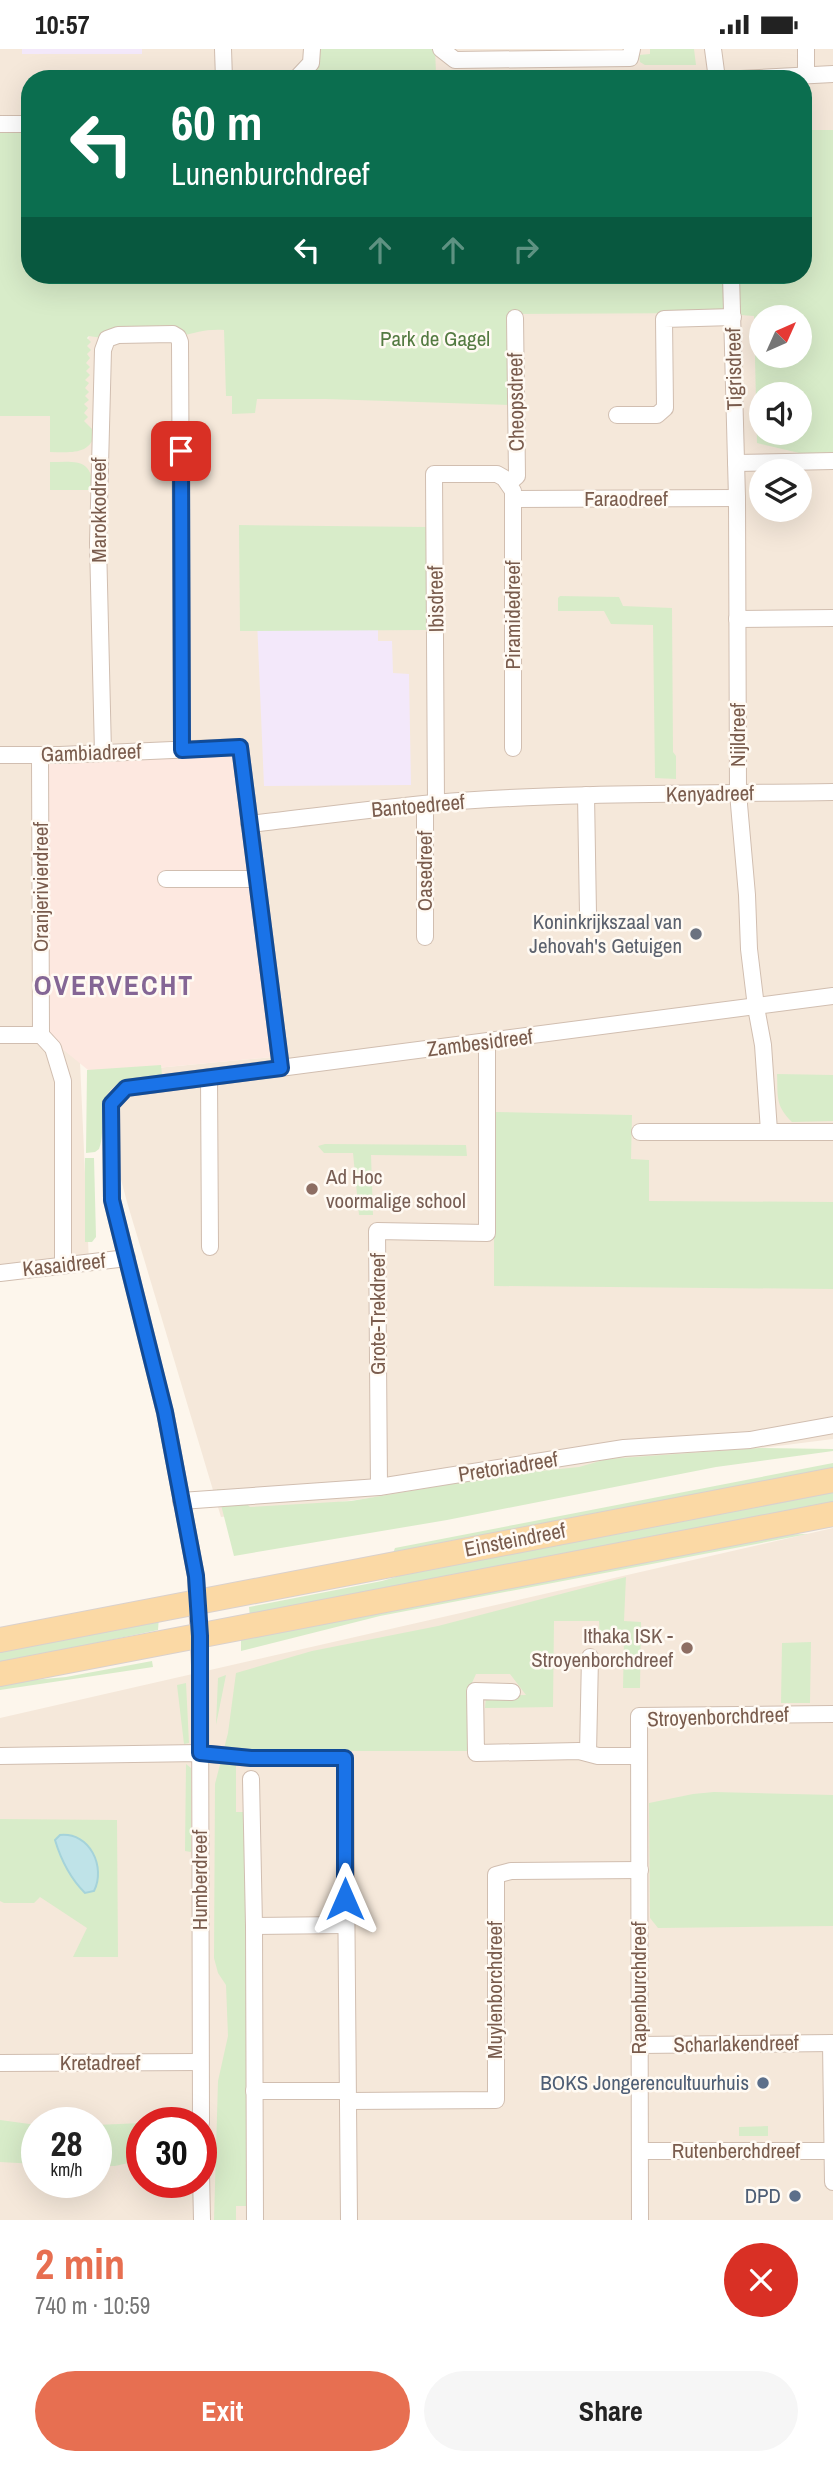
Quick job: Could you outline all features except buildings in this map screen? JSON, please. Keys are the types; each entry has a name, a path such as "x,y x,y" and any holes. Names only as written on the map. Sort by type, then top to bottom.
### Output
{"main road":[{"name":"Einsteindreef","path":"0,1640 833,1480"},
{"name":"Einsteindreef","path":"0,1674 833,1514"}],"street":[{"path":"223,49 223,70"},
{"path":"304,70 311,63 312,49"},
{"path":"441,49 455,60 511,54 629,58 633,54 632,49"},
{"path":"713,49 716,70"},
{"path":"806,49 806,70"},
{"path":"812,74 833,74"},
{"path":"0,124 21,124"},
{"name":"Tigrisdreef","path":"732,284 736,463"},
{"path":"617,415 657,415 665,408 664,319 733,317"},
{"name":"Cheopsdreef","path":"509,483 517,476 515,318"},
{"name":"Marokkodreef","path":"103,753 98,543 103,350 107,339 118,335 173,334 178,337 182,750"},
{"path":"736,463 833,461"},
{"name":"Nijldreef","path":"736,463 738,793 749,949 763,1045 769,1131"},
{"name":"Ibisdreef","path":"430,804 434,474 497,474 509,483"},
{"name":"Piramidedreef","path":"509,483 515,499 513,748"},
{"name":"Faraodreef","path":"515,499 737,498"},
{"path":"737,619 833,618"},
{"name":"Gambiadreef","path":"0,755 240,747 250,824"},
{"name":"Oranjerivierdreef","path":"40,755 41,1035 53,1048 63,1081 63,1266"},
{"name":"Kenyadreef","path":"586,795 833,792"},
{"path":"586,795 588,914"},
{"name":"Bantoedreef","path":"250,824 430,804 586,795"},
{"name":"Oasedreef","path":"425,937 430,804"},
{"path":"250,824 281,1068"},
{"path":"166,880 256,879"},
{"name":"Zambesidreef","path":"127,1258 112,1200 111,1141 111,1104 126,1088 833,996"},
{"path":"0,1035 41,1035"},
{"name":"Grote-Trekdreef","path":"379,1487 377,1231 487,1233 487,1043"},
{"path":"209,1077 210,1247"},
{"path":"640,1132 833,1132"},
{"path":"127,1258 165,1412 196,1576 200,1636"},
{"name":"Kasaidreef","path":"0,1273 127,1258"},
{"name":"Pretoriadreef","path":"181,1501 379,1487 624,1448 750,1440 833,1425"},
{"name":"Humberdreef","path":"200,1636 201,2107"},
{"path":"588,1753 590,1657"},
{"path":"512,1692 475,1691 476,1753 579,1751 597,1756 639,1756"},
{"name":"Stroyenborchdreef","path":"639,1756 639,1716 833,1714"},
{"path":"0,1756 200,1753 251,1758 345,1758 349,2220"},
{"name":"Rapenburchdreef","path":"639,1756 640,2220"},
{"path":"251,1779 255,2220"},
{"name":"Muylenborchdreef","path":"347,2096 496,2100 496,1875 511,1871 640,1870"},
{"path":"254,1926 345,1925"},
{"path":"832,2043 833,2182"},
{"name":"Scharlakendreef","path":"639,2045 832,2043"},
{"name":"Kretadreef","path":"0,2063 200,2062"},
{"path":"254,2091 347,2096"},
{"name":"Rutenberchdreef","path":"640,2151 832,2151"},
{"path":"202,2198 202,2220"}],"shaded area":[{"path":"0,49 833,49 833,156 812,156 812,70 21,70 21,149 0,148"},
{"path":"22,49 142,49 142,54 22,54"},
{"path":"833,282 833,1439 221,1517 127,1202 93,1074 273,1057 55,1043 80,1062 89,1263 0,1269 0,405 72,406 92,323"},
{"path":"257,620 378,620 378,641 392,641 393,673 409,674 411,785 264,786"},
{"path":"234,755 273,1057 93,1074 55,1043 49,1034 48,762"},
{"path":"833,1528 833,2220 0,2220 0,1718"}],"green space":[{"path":"312,49 435,49 436,70 301,70"},
{"path":"650,49 694,49 696,65 645,65 640,62 639,55 650,54"},
{"name":"Park de Gagel","path":"21,130 21,284 812,284 812,130 833,130 833,461 765,445 812,445 812,382 756,382 755,368 812,368 812,305 749,305 749,316 714,313 509,314 510,405 257,399 255,413 232,414 232,396 226,396 224,330 170,338 122,339 89,336 87,338 91,342 87,346 91,350 87,354 90,358 86,363 90,367 86,371 90,375 85,380 89,383 85,388 89,392 85,396 89,400 84,404 88,408 84,413 88,417 84,421 95,432 93,440 78,451 50,452 50,416 0,416 0,131"},
{"path":"50,462 80,463 89,470 92,487 89,490 50,490"},
{"path":"239,525 427,527 428,630 240,631"},
{"path":"560,596 619,597 623,606 672,608 673,752 676,756 676,779 655,778 653,625 611,624 604,611 558,611"},
{"path":"161,1065 162,1075 121,1082 108,1094 104,1103 99,1149 86,1153 87,1070"},
{"path":"777,1074 833,1075 833,1121 792,1122 780,1105"},
{"path":"494,1112 632,1115 631,1159 649,1160 649,1201 833,1202 833,1289 494,1286"},
{"path":"466,1145 467,1156 371,1155 373,1215 359,1215 353,1153 324,1153 318,1146"},
{"path":"85,1158 94,1158 96,1237 92,1242 85,1242"},
{"path":"759,1448 833,1451 716,1467 447,1520 234,1556 217,1489 232,1491 250,1507 351,1501 511,1474 579,1467 607,1459"},
{"path":"833,1463 833,1471 391,1559 395,1548"},
{"path":"833,1487 833,1504 250,1617 249,1607 382,1581 447,1562"},
{"path":"808,1534 380,1616 241,1651 241,1638 756,1535"},
{"path":"626,1577 624,1621 641,1622 640,1688 623,1688 624,1639 600,1640 599,1621 554,1621 553,1707 485,1708 486,1696 526,1695 510,1674 476,1674 471,1685 470,1751 236,1751 236,1812 247,1812 249,2206 236,2206 236,2220 214,2220 215,2198 217,2198 218,2081 228,2036 226,1985 218,1973 214,1958 215,1784 228,1733 236,1673 312,1651 438,1626"},
{"path":"159,1617 158,1630 0,1663 0,1648"},
{"path":"811,1642 810,1703 781,1703 782,1643"},
{"path":"152,1661 153,1667 0,1690 0,1683 66,1677"},
{"path":"226,1675 216,1725 218,1678"},
{"path":"186,1683 189,1743 184,1744 177,1685"},
{"path":"186,1764 191,1768 191,1852 185,1851"},
{"path":"714,1792 833,1795 833,1926 658,1928 650,1918 649,1803"},
{"path":"0,1819 117,1820 118,1957 73,1957 87,1928 40,1897 34,1903 0,1901"},
{"path":"0,2120 21,2123 21,2163 0,2162"},
{"path":"112,2124 126,2124 126,2164 115,2166 112,2166"},
{"path":"768,2126 768,2136 739,2136 739,2127"}],"water":[{"path":"60,1835 80,1839 93,1853 98,1872 94,1891 85,1893 63,1862 55,1840"}],"place":[{"name":"Koninkrijkszaal van Jehovah's Getuigen","path":"696,934"},
{"name":"Ad Hoc voormalige school","path":"312,1189"},
{"name":"Ithaka ISK - Stroyenborchdreef","path":"687,1648"},
{"name":"BOKS Jongerencultuurhuis","path":"763,2083"},
{"name":"DPD","path":"795,2196"}],"district":[{"name":"OVERVECHT","path":"114,985"}],"route":[{"path":"181,451 182,750 240,747 281,1068 126,1088 111,1104 112,1200 165,1412 196,1576 200,1636 200,1753 251,1758 345,1758 345,1899"}]}
